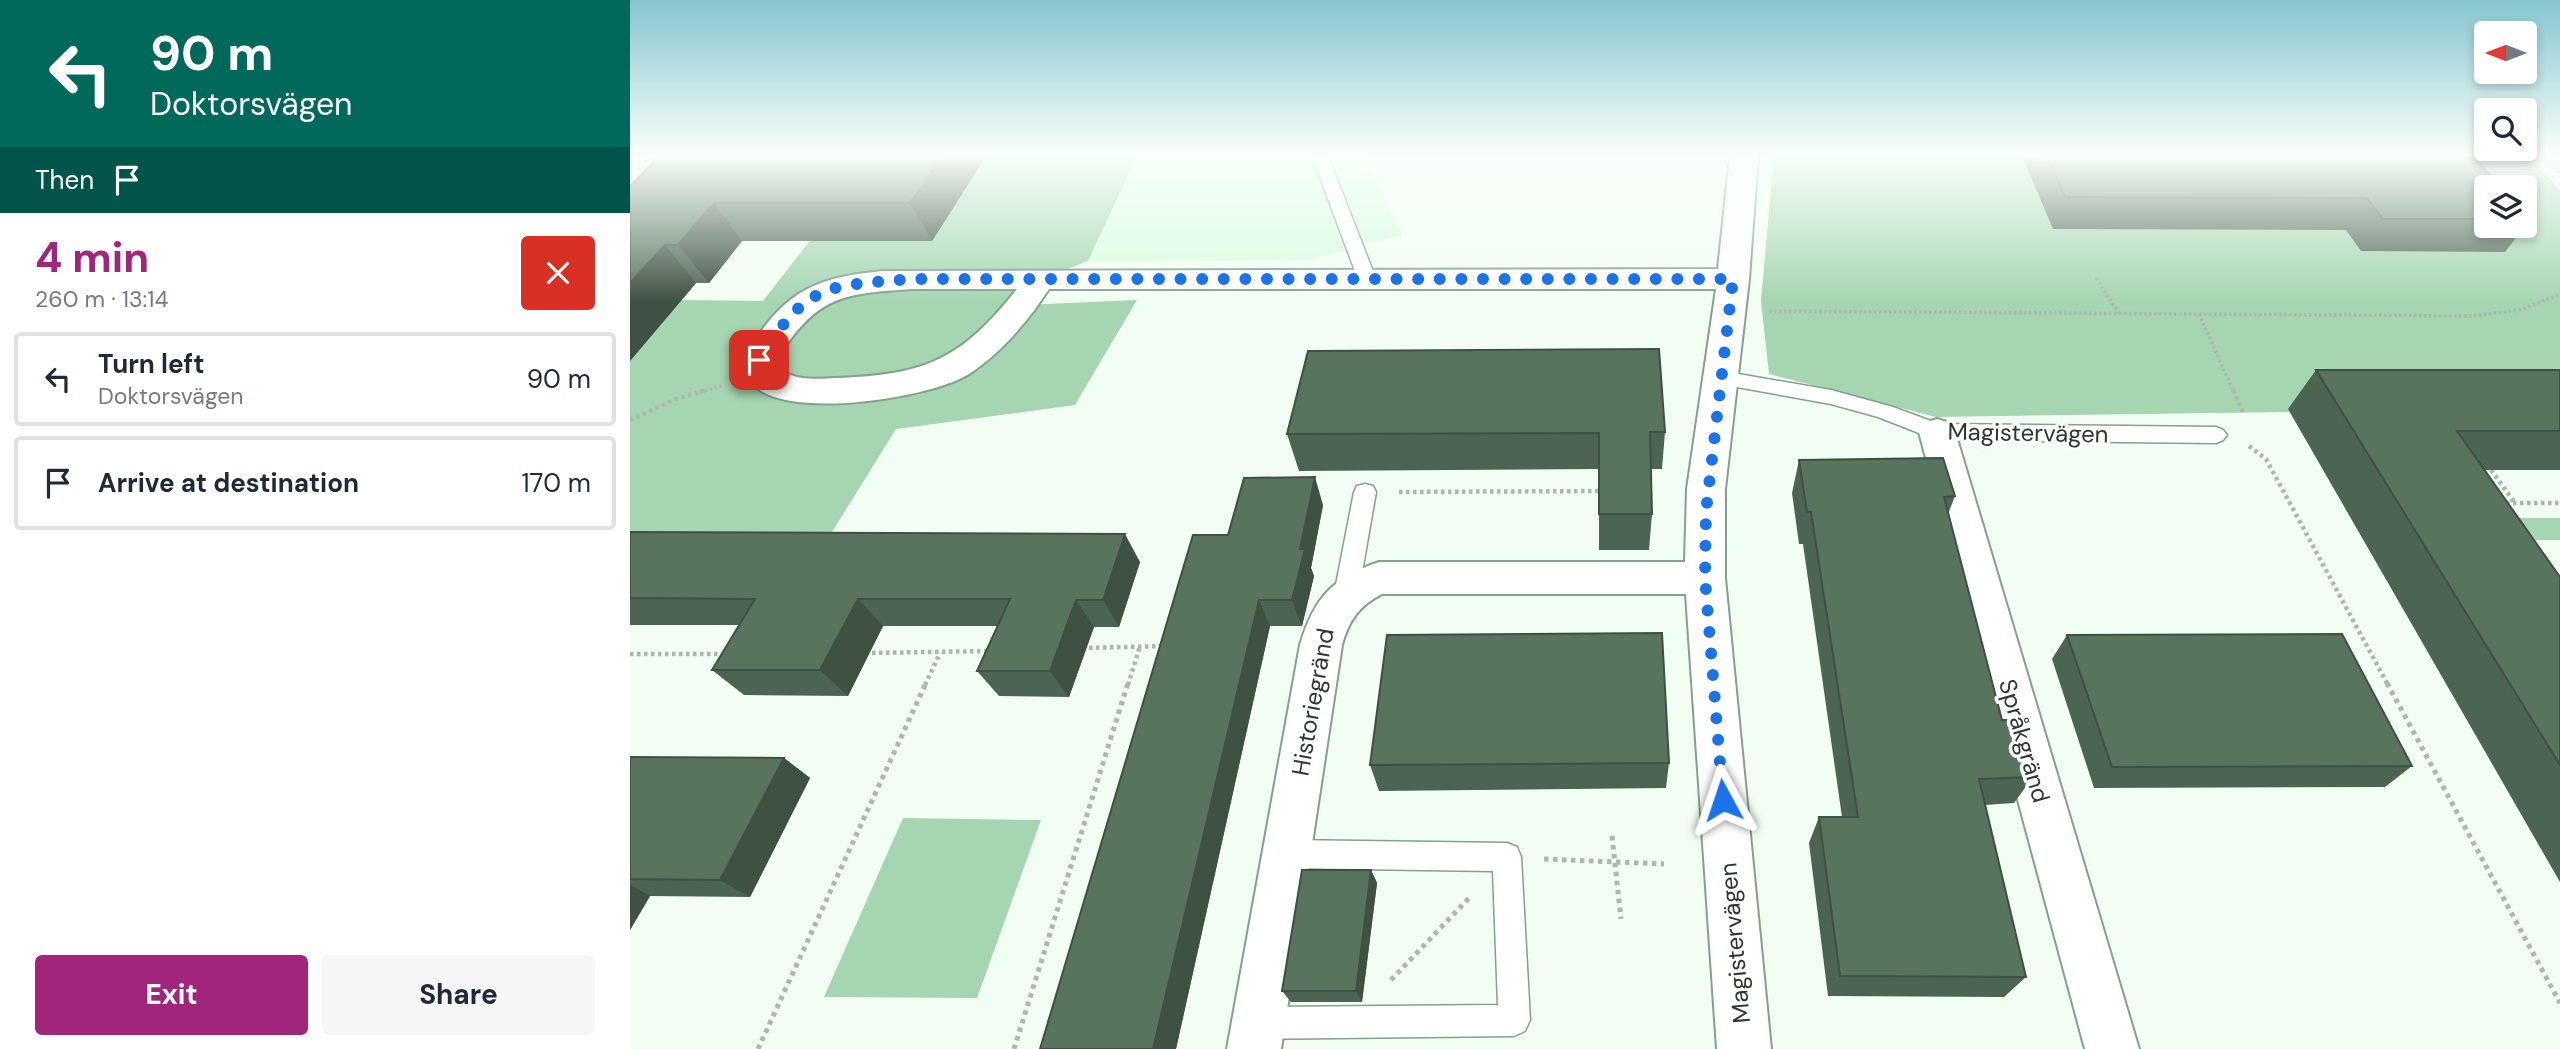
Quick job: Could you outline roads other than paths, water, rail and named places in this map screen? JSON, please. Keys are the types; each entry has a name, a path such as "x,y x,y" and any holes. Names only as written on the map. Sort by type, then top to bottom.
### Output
{"street":[{"name":"Magistervägen","path":"1739,205 1706,489 1705,578 1744,1049"},
{"path":"1039,280 1023,304 968,356 945,373 923,381 869,388 797,388 773,382 762,372 759,360 798,308 814,295 838,285 912,279 1367,279 1731,293"},
{"name":"Språkgränd","path":"1937,432 2112,1049"},
{"name":"Historiegränd","path":"1256,1036 1324,633 1327,620 1346,595 1379,578 1705,578"}],"lane":[{"path":"1339,205 1367,279"},
{"name":"Magistervägen","path":"1721,378 1759,383 1842,401 1912,421 1937,432 2224,436"},
{"path":"1346,595 1365,492"},
{"path":"1256,1036 1514,1020 1507,857 1287,854"}]}
